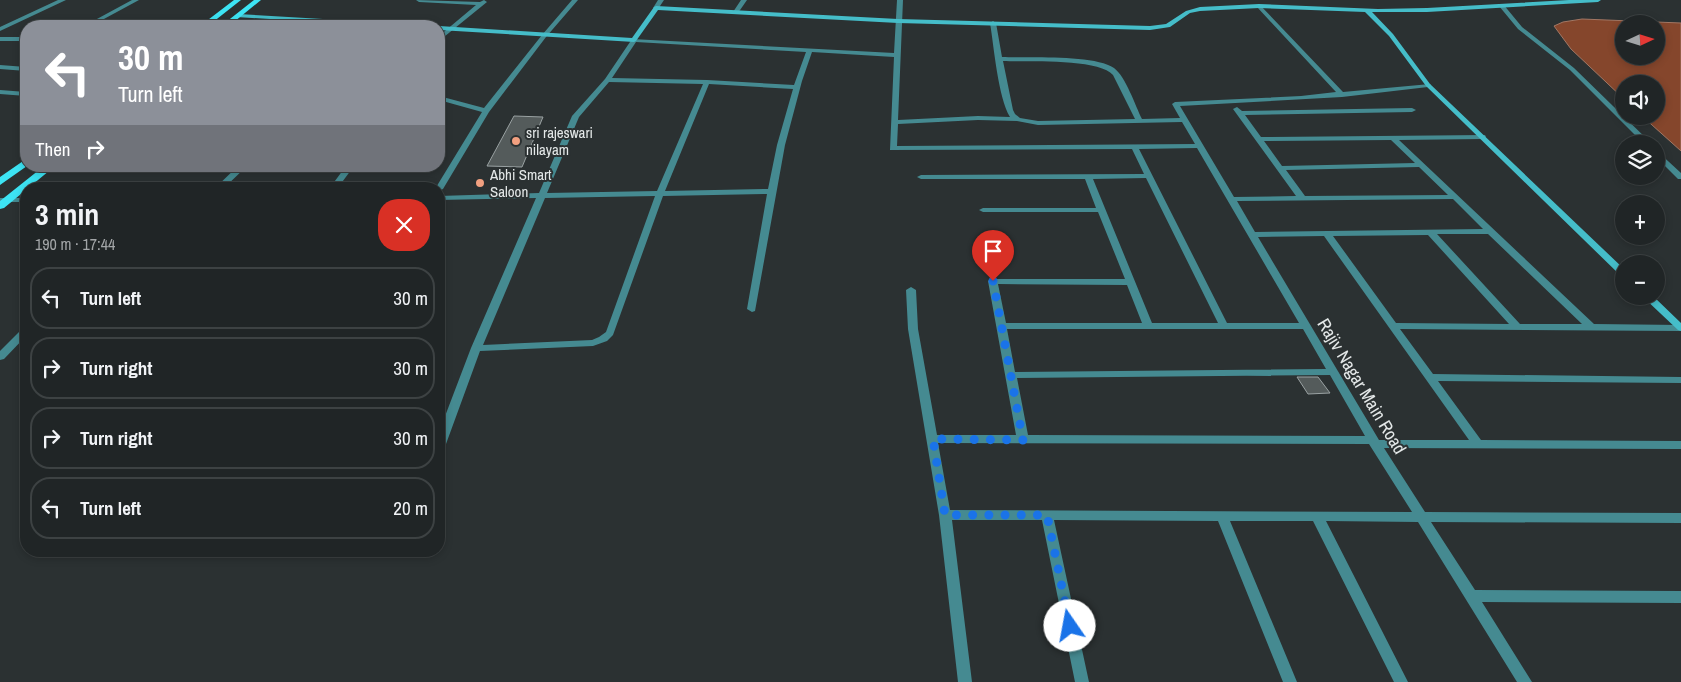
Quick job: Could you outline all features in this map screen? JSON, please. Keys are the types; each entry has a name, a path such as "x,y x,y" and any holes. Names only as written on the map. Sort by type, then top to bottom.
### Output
{"main road":[{"path":"212,20 238,0"},
{"path":"233,20 258,0"},
{"path":"0,182 20,167"},
{"path":"29,182 42,172"},
{"path":"3,202 20,189"}],"street":[{"path":"0,29 63,0"},
{"path":"98,20 136,0"},
{"path":"419,0 485,2"},
{"path":"443,182 486,111 544,36 575,0"},
{"path":"445,431 476,348 576,116 607,80 661,0"},
{"path":"736,12 744,0"},
{"path":"900,0 893,148 1200,146"},
{"path":"1254,0 1342,95"},
{"path":"656,8 898,21 1150,28 1168,26 1188,12 1259,6 1427,10 1528,2 1598,0"},
{"path":"445,34 485,2"},
{"path":"1501,5 1520,28 1572,69 1639,135"},
{"path":"1366,10 1391,35 1428,85 1615,265"},
{"path":"238,16 302,20"},
{"path":"993,23 1001,59 1007,107 1017,119"},
{"path":"445,28 897,56"},
{"path":"0,39 20,38"},
{"path":"752,309 773,191 795,87 810,50"},
{"path":"1001,59 1086,62 1104,65 1114,72 1140,121"},
{"path":"0,67 20,69"},
{"path":"607,80 707,82 795,87"},
{"path":"476,348 576,345 593,343 603,339 610,333 660,194 707,82"},
{"path":"1232,102 1342,95 1428,85"},
{"path":"0,92 20,94"},
{"path":"0,100 13,93"},
{"path":"445,100 486,111"},
{"path":"1232,102 1302,198"},
{"name":"Rajiv Nagar Main Road","path":"1232,102 1175,104 1374,442 1524,682"},
{"path":"1240,113 1412,110"},
{"path":"894,122 978,118 1017,119 1038,123 1185,120"},
{"path":"1259,139 1482,137"},
{"path":"1394,138 1592,328"},
{"path":"1134,146 1224,326"},
{"path":"1665,161 1681,177"},
{"path":"1280,168 1422,165"},
{"path":"226,182 236,172"},
{"path":"1088,176 1148,326"},
{"path":"921,177 1149,176"},
{"path":"445,198 773,191"},
{"path":"1231,199 1455,197"},
{"path":"3,202 20,201"},
{"path":"983,210 1101,210"},
{"path":"1252,234 1492,231"},
{"path":"1430,232 1517,327"},
{"path":"1326,234 1478,444"},
{"path":"1023,440 993,281 1130,282"},
{"path":"912,290 913,329 945,515 965,682"},
{"path":"1657,305 1681,328"},
{"path":"1002,326 1306,326"},
{"path":"1393,326 1681,328"},
{"path":"0,356 20,336"},
{"path":"1011,375 1333,372"},
{"path":"1430,377 1681,380"},
{"path":"933,439 1681,445"},
{"path":"945,515 1681,518"},
{"path":"1047,515 1082,682"},
{"path":"1222,516 1290,682"},
{"path":"1317,516 1401,682"},
{"path":"1471,596 1681,597"}],"shaded area":[{"path":"1582,19 1615,20 1615,65 1665,65 1665,22 1681,23 1681,151 1652,125 1665,125 1665,75 1615,75 1615,91 1571,49 1554,26 1563,22"}],"building":[{"name":"sri rajeswari nilayam","path":"514,116 543,117 522,167 487,166"},
{"path":"1297,377 1318,377 1330,393 1308,394"}],"place":[{"name":"sri rajeswari nilayam","path":"516,141"},
{"name":"Abhi Smart Saloon","path":"480,183"}],"route":[{"path":"993,281 1023,440 933,439 945,515 1047,515 1070,626"}]}
